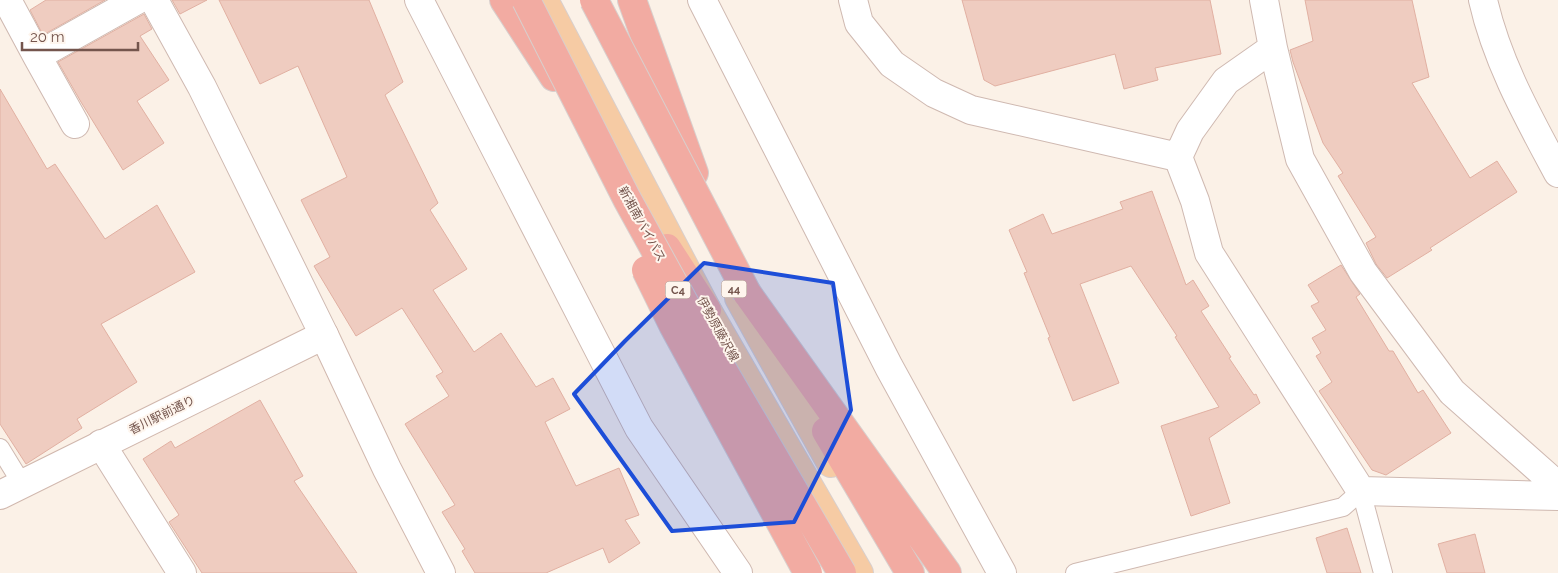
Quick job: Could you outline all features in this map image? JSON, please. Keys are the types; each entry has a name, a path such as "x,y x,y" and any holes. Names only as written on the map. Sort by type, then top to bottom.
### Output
{"highway":[{"path":"504,0 707,310"},
{"path":"594,0 743,296 803,392 910,573"},
{"path":"632,0 743,296 947,573"},
{"name":"C4","path":"534,4 584,144 674,325 808,573"},
{"name":"新湘南バイパス","path":"534,4 632,207 702,334 842,573"}],"main road":[{"name":"44","path":"582,0 743,296 824,451 895,573"},
{"name":"伊勢原藤沢線","path":"534,4 707,310 859,573"}],"street":[{"path":"7,0 75,124"},
{"path":"37,56 136,0"},
{"path":"154,0 202,86 324,335 387,469 441,573"},
{"path":"418,0 639,428 738,573"},
{"path":"702,0 889,367 1002,573"},
{"path":"853,0 859,23 892,64 934,93 971,110 1178,157"},
{"path":"1264,0 1273,48 1300,159 1363,272 1452,392 1558,486"},
{"path":"1482,0 1490,29 1521,104 1558,172"},
{"path":"1273,48 1226,81 1190,131 1178,157 1195,201 1209,253 1361,491 1558,496"},
{"name":"香川駅前通り","path":"11,489 324,335"},
{"path":"101,444 182,573"}],"lane":[{"path":"0,448 11,489"},
{"path":"1075,573 1343,507 1361,491 1383,573"}],"highlighted area":[{"path":"704,263 833,283 851,410 794,522 672,531 574,394"}],"building":[{"path":"46,0 105,0 43,35 30,10"},
{"path":"172,0 207,0 180,14"},
{"path":"219,0 369,0 403,82 385,95 438,203 430,210 467,269 433,290 474,352 501,333 536,387 553,378 570,409 545,422 576,486 619,468 639,515 625,520 640,543 609,563 603,548 546,573 475,573 462,551 465,549 442,512 455,505 405,424 449,396 436,376 443,372 402,308 356,336 314,266 330,257 301,200 347,177 298,66 260,84"},
{"path":"962,0 1210,0 1221,54 1155,68 1158,80 1124,89 1115,54 995,86 984,80"},
{"path":"1305,0 1412,0 1429,77 1412,83 1470,178 1497,161 1517,192 1387,278 1376,264 1366,243 1376,237 1338,176 1343,173 1323,143 1293,62 1290,50 1313,41"},
{"path":"144,14 152,29 140,36 169,80 137,101 164,143 123,170 58,62"},
{"path":"0,89 47,169 55,164 105,239 157,205 195,272 101,324 137,382 77,419 82,428 26,464 0,424"},
{"path":"1152,191 1186,285 1193,280 1209,306 1201,311 1231,357 1229,358 1254,395 1256,394 1260,403 1209,438 1230,503 1191,516 1161,426 1219,407 1175,337 1177,336 1131,266 1080,284 1119,383 1073,401 1024,273 1027,272 1009,230 1043,214 1052,234 1123,209 1120,202"},
{"path":"1341,265 1360,294 1356,297 1389,351 1393,351 1418,393 1423,390 1451,433 1386,475 1372,470 1319,391 1332,382 1316,356 1321,353 1312,338 1326,330 1311,306 1319,302 1308,285"},
{"path":"260,400 303,476 294,481 357,573 202,573 169,522 179,515 143,459 171,441 175,448"},
{"path":"1347,528 1361,573 1327,573 1316,538"},
{"path":"1475,534 1485,573 1447,573 1438,544"}]}
